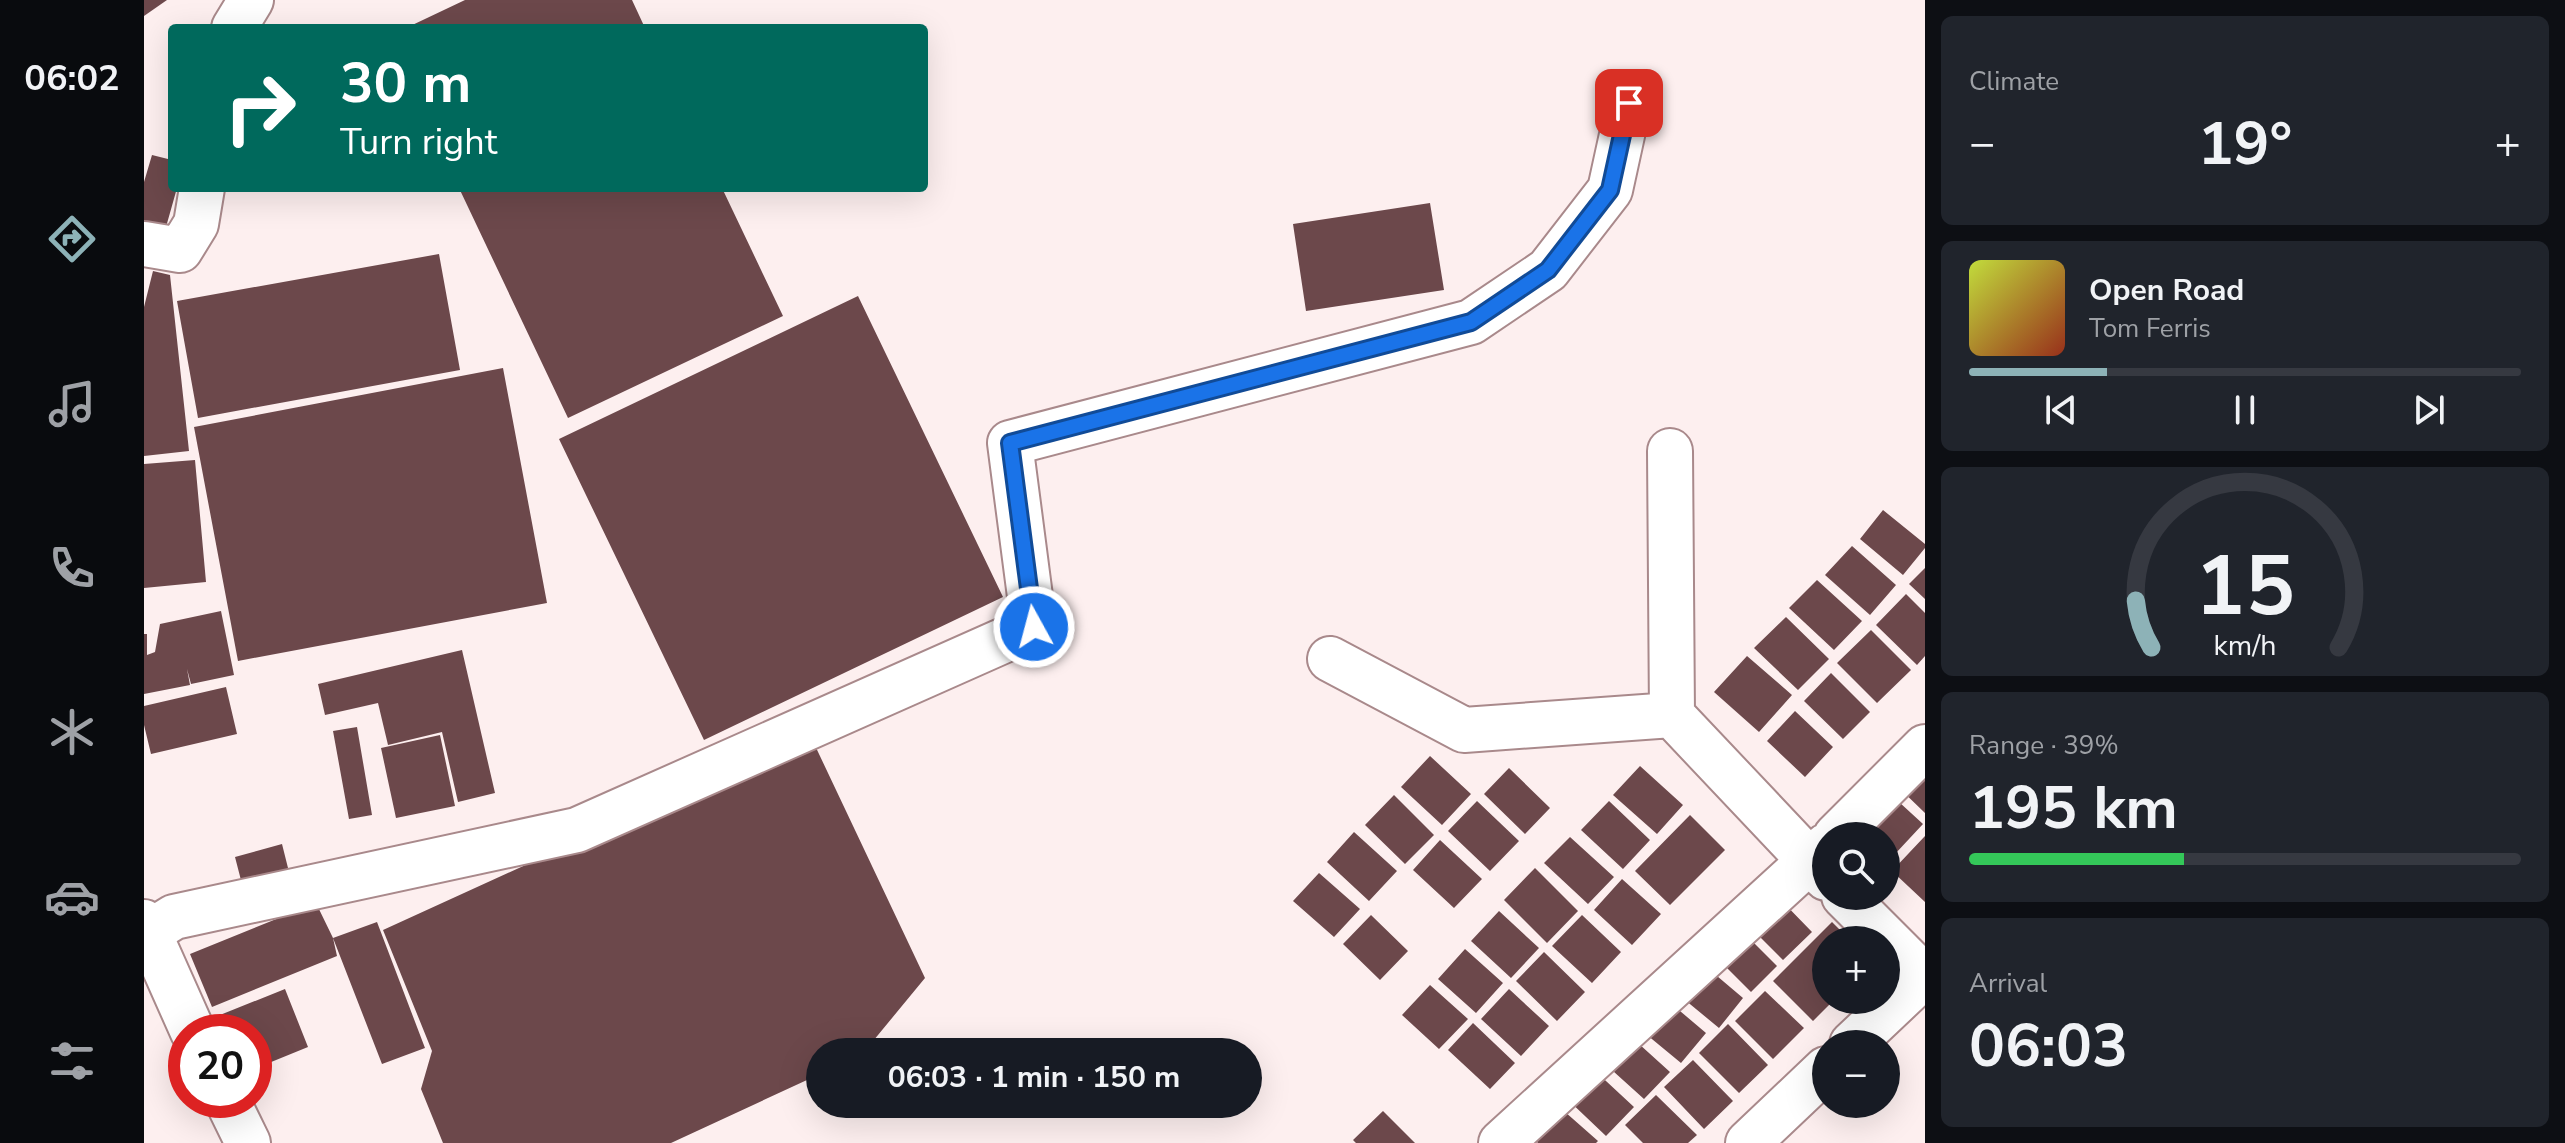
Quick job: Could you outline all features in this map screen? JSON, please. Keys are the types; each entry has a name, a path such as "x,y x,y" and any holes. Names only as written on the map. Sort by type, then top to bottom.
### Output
{"street":[{"path":"236,24 251,0"},
{"path":"185,1014 146,928 174,917 577,830 1034,627 1010,443 1471,322 1548,270 1610,190 1629,103"},
{"path":"144,244 180,250 196,224 201,192"},
{"path":"1670,451 1672,715 1812,845"},
{"path":"1330,659 1464,730 1672,715"},
{"path":"1856,822 1925,747"},
{"path":"1501,1143 1812,867"},
{"path":"1858,910 1924,975 1867,1030"},
{"path":"1748,1143 1812,1082"},
{"path":"236,1118 248,1143"}],"building":[{"path":"144,0 167,0 144,16"},
{"path":"465,0 632,0 643,24 414,24"},
{"path":"152,155 168,159 168,192 176,192 166,227 144,221 144,182"},
{"path":"461,192 724,192 783,316 568,418"},
{"path":"1430,203 1444,290 1306,311 1293,224"},
{"path":"439,254 460,370 198,418 177,301"},
{"path":"153,271 170,275 189,451 144,456 144,307"},
{"path":"858,296 1003,597 704,740 559,439"},
{"path":"503,368 547,603 238,661 194,427"},
{"path":"195,460 206,582 144,588 144,464"},
{"path":"1883,510 1925,544 1903,575 1860,539"},
{"path":"1852,546 1896,585 1870,615 1825,575"},
{"path":"1925,568 1925,599 1909,584"},
{"path":"1817,580 1862,621 1834,650 1789,608"},
{"path":"1906,594 1925,613 1925,656 1917,665 1876,625"},
{"path":"221,611 234,675 191,684 187,669 190,685 144,694 144,634 147,634 147,655 155,652 160,624"},
{"path":"1786,617 1829,659 1798,690 1754,648"},
{"path":"1871,630 1911,670 1877,703 1837,663"},
{"path":"462,650 495,793 458,802 442,732 388,745 378,703 325,715 318,684"},
{"path":"1747,656 1792,695 1759,732 1714,692"},
{"path":"1831,673 1870,712 1843,739 1804,701"},
{"path":"226,687 237,734 151,754 144,725 144,706"},
{"path":"1795,711 1833,747 1805,777 1767,741"},
{"path":"357,727 372,815 349,819 333,731"},
{"path":"440,735 455,806 396,818 381,748"},
{"path":"810,735 925,978 876,1038 806,1038 806,1080 671,1143 443,1143 421,1089 432,1051 383,930"},
{"path":"1925,754 1925,813 1895,784"},
{"path":"1430,756 1471,794 1442,825 1401,787"},
{"path":"1640,766 1683,805 1657,834 1613,795"},
{"path":"1509,768 1550,808 1525,834 1484,794"},
{"path":"1887,791 1923,824 1900,849 1900,822 1859,822"},
{"path":"1394,795 1434,835 1405,864 1365,825"},
{"path":"1477,801 1519,841 1490,871 1448,831"},
{"path":"1609,801 1650,840 1623,869 1581,830"},
{"path":"1690,815 1725,850 1670,905 1635,871"},
{"path":"1354,832 1397,871 1369,901 1327,862"},
{"path":"1925,836 1925,902 1900,879 1900,863"},
{"path":"1570,837 1614,877 1588,904 1544,863"},
{"path":"1440,840 1482,879 1454,908 1413,870"},
{"path":"282,844 290,876 243,888 235,857"},
{"path":"1535,868 1578,911 1547,943 1504,900"},
{"path":"1319,873 1360,909 1334,937 1293,901"},
{"path":"1622,879 1661,914 1632,945 1594,910"},
{"path":"1778,897 1812,932 1783,960 1749,926"},
{"path":"316,903 333,938 337,956 212,1007 190,954"},
{"path":"1499,911 1539,948 1511,978 1471,941"},
{"path":"1371,915 1408,951 1380,980 1343,944"},
{"path":"1582,915 1621,952 1592,983 1552,946"},
{"path":"377,922 425,1048 382,1064 333,938"},
{"path":"1742,931 1777,966 1751,992 1716,957"},
{"path":"1812,942 1812,1014 1820,1014 1813,1021 1773,981"},
{"path":"1465,949 1503,983 1476,1013 1438,979"},
{"path":"1544,952 1585,992 1557,1021 1516,981"},
{"path":"1704,965 1743,998 1719,1028 1679,995"},
{"path":"1430,985 1468,1019 1439,1049 1402,1015"},
{"path":"285,989 308,1047 272,1062 272,1014 222,1014"},
{"path":"1509,989 1549,1026 1521,1056 1481,1019"},
{"path":"1765,991 1804,1028 1773,1059 1735,1021"},
{"path":"1667,1000 1706,1033 1681,1063 1641,1030"},
{"path":"1473,1023 1515,1063 1490,1089 1448,1050"},
{"path":"1728,1024 1768,1065 1739,1093 1699,1053"},
{"path":"1628,1034 1670,1072 1644,1099 1603,1062"},
{"path":"1693,1060 1733,1101 1704,1129 1664,1087"},
{"path":"1592,1068 1634,1107 1606,1136 1565,1097"},
{"path":"1656,1095 1697,1135 1688,1143 1643,1143 1625,1125"},
{"path":"1556,1104 1598,1141 1538,1143 1529,1135"},
{"path":"1383,1111 1415,1143 1356,1143 1353,1140"}],"route":[{"path":"1034,627 1010,443 1471,322 1548,270 1610,190 1629,103"}]}
